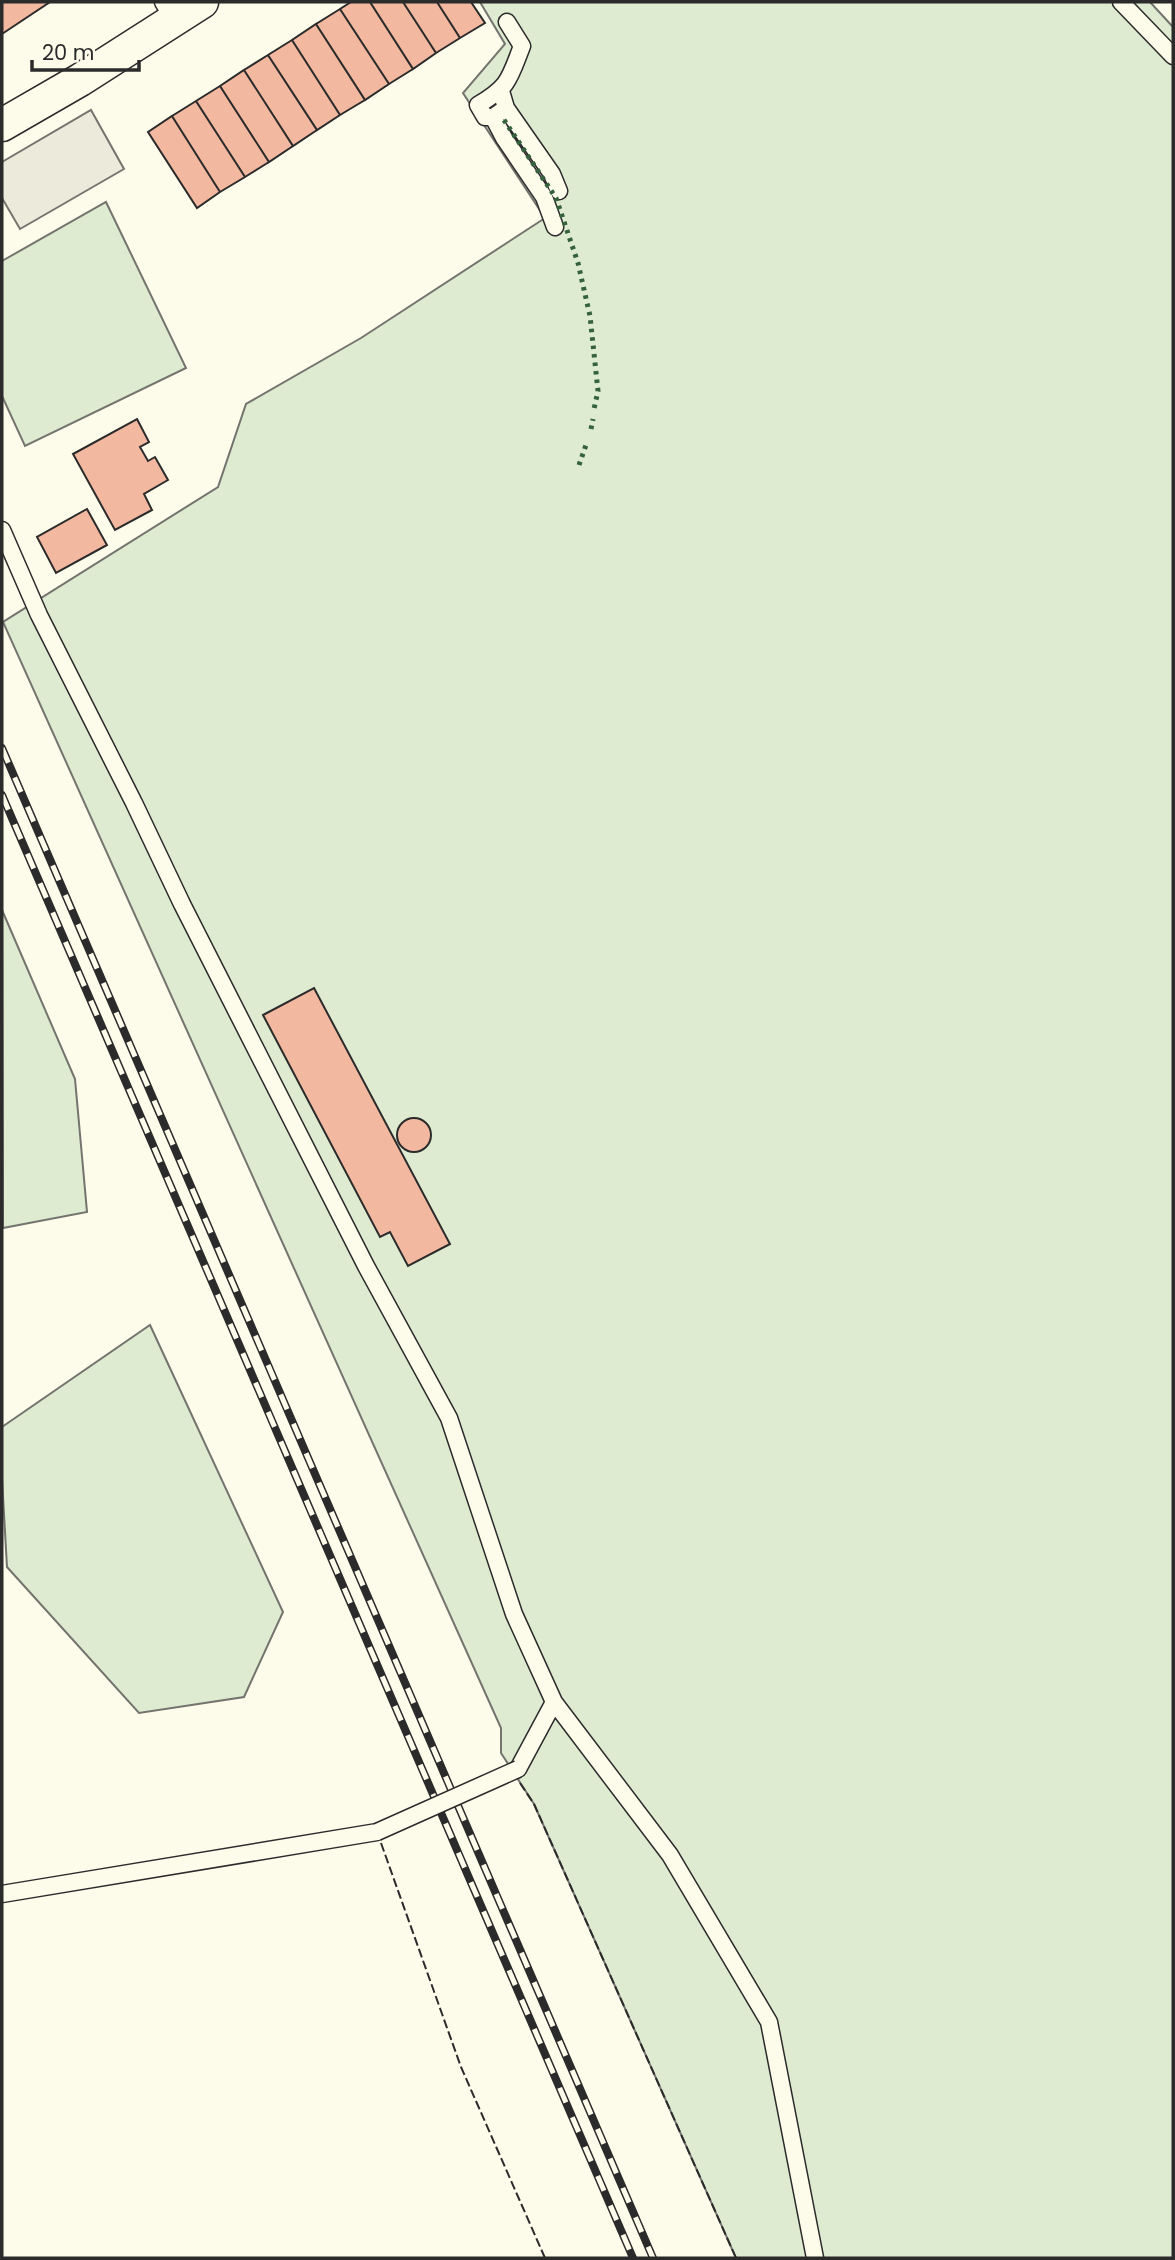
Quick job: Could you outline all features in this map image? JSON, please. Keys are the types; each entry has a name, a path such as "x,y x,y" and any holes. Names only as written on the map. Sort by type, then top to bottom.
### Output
{"street":[{"path":"2,125 80,80 168,11 202,2"}],"lane":[{"path":"1121,2 1173,56"},
{"path":"500,112 485,117 478,105 501,91 522,46 507,22"},
{"path":"501,91 500,112 504,138 544,197 555,227"},
{"path":"500,112 552,174 559,191"},
{"path":"2,530 39,615 188,916 371,1276 449,1418 514,1614 554,1702 670,1855 769,2022 815,2258"},
{"path":"2,1894 377,1832 518,1769 554,1702"}],"green space":[{"path":"480,2 1150,2 1173,27 1173,2258 736,2258 534,1804 501,1753 501,1728 3,622 218,487 246,404 361,338 545,218 463,93 505,44"},
{"path":"106,202 186,368 25,446 2,396 2,261"},
{"path":"2,910 75,1079 87,1212 3,1228"},
{"path":"150,1325 283,1612 244,1697 139,1713 7,1567 2,1427"}],"shaded area":[{"path":"91,110 124,169 20,229 2,198 2,162"}],"building":[{"path":"2,2 50,2 2,34"},
{"path":"351,2 370,2 413,69 389,84 340,9"},
{"path":"370,2 403,2 436,53 413,69"},
{"path":"403,2 437,2 460,38 436,53"},
{"path":"437,2 471,2 485,23 460,38"},
{"path":"340,9 389,84 365,100 316,24"},
{"path":"316,24 365,100 340,115 292,40"},
{"path":"292,40 340,115 317,130 268,55"},
{"path":"268,55 317,130 293,146 244,70"},
{"path":"244,70 293,146 269,162 220,86"},
{"path":"220,86 269,162 245,177 196,101"},
{"path":"196,101 245,177 220,192 172,116"},
{"path":"172,116 220,192 197,208 148,132"},
{"path":"137,419 149,442 140,447 148,461 155,457 168,480 144,494 152,510 115,530 73,454"},
{"path":"87,509 107,545 56,573 37,537"},
{"path":"314,988 450,1244 408,1266 390,1232 380,1237 263,1015"},
{"path":"414,1118 426,1123 431,1135 426,1147 414,1152 402,1147 397,1135 402,1123"}],"railway":[{"path":"2,748 653,2258"},
{"path":"2,795 633,2258"}],"hedge":[{"path":"504,120 556,198 578,263 590,316 598,391 594,409"},
{"path":"591,429 593,419"},
{"path":"579,465 586,445"}],"fence":[{"path":"520,1783 534,1804 736,2258"},
{"path":"381,1843 461,2067 545,2258"}]}
